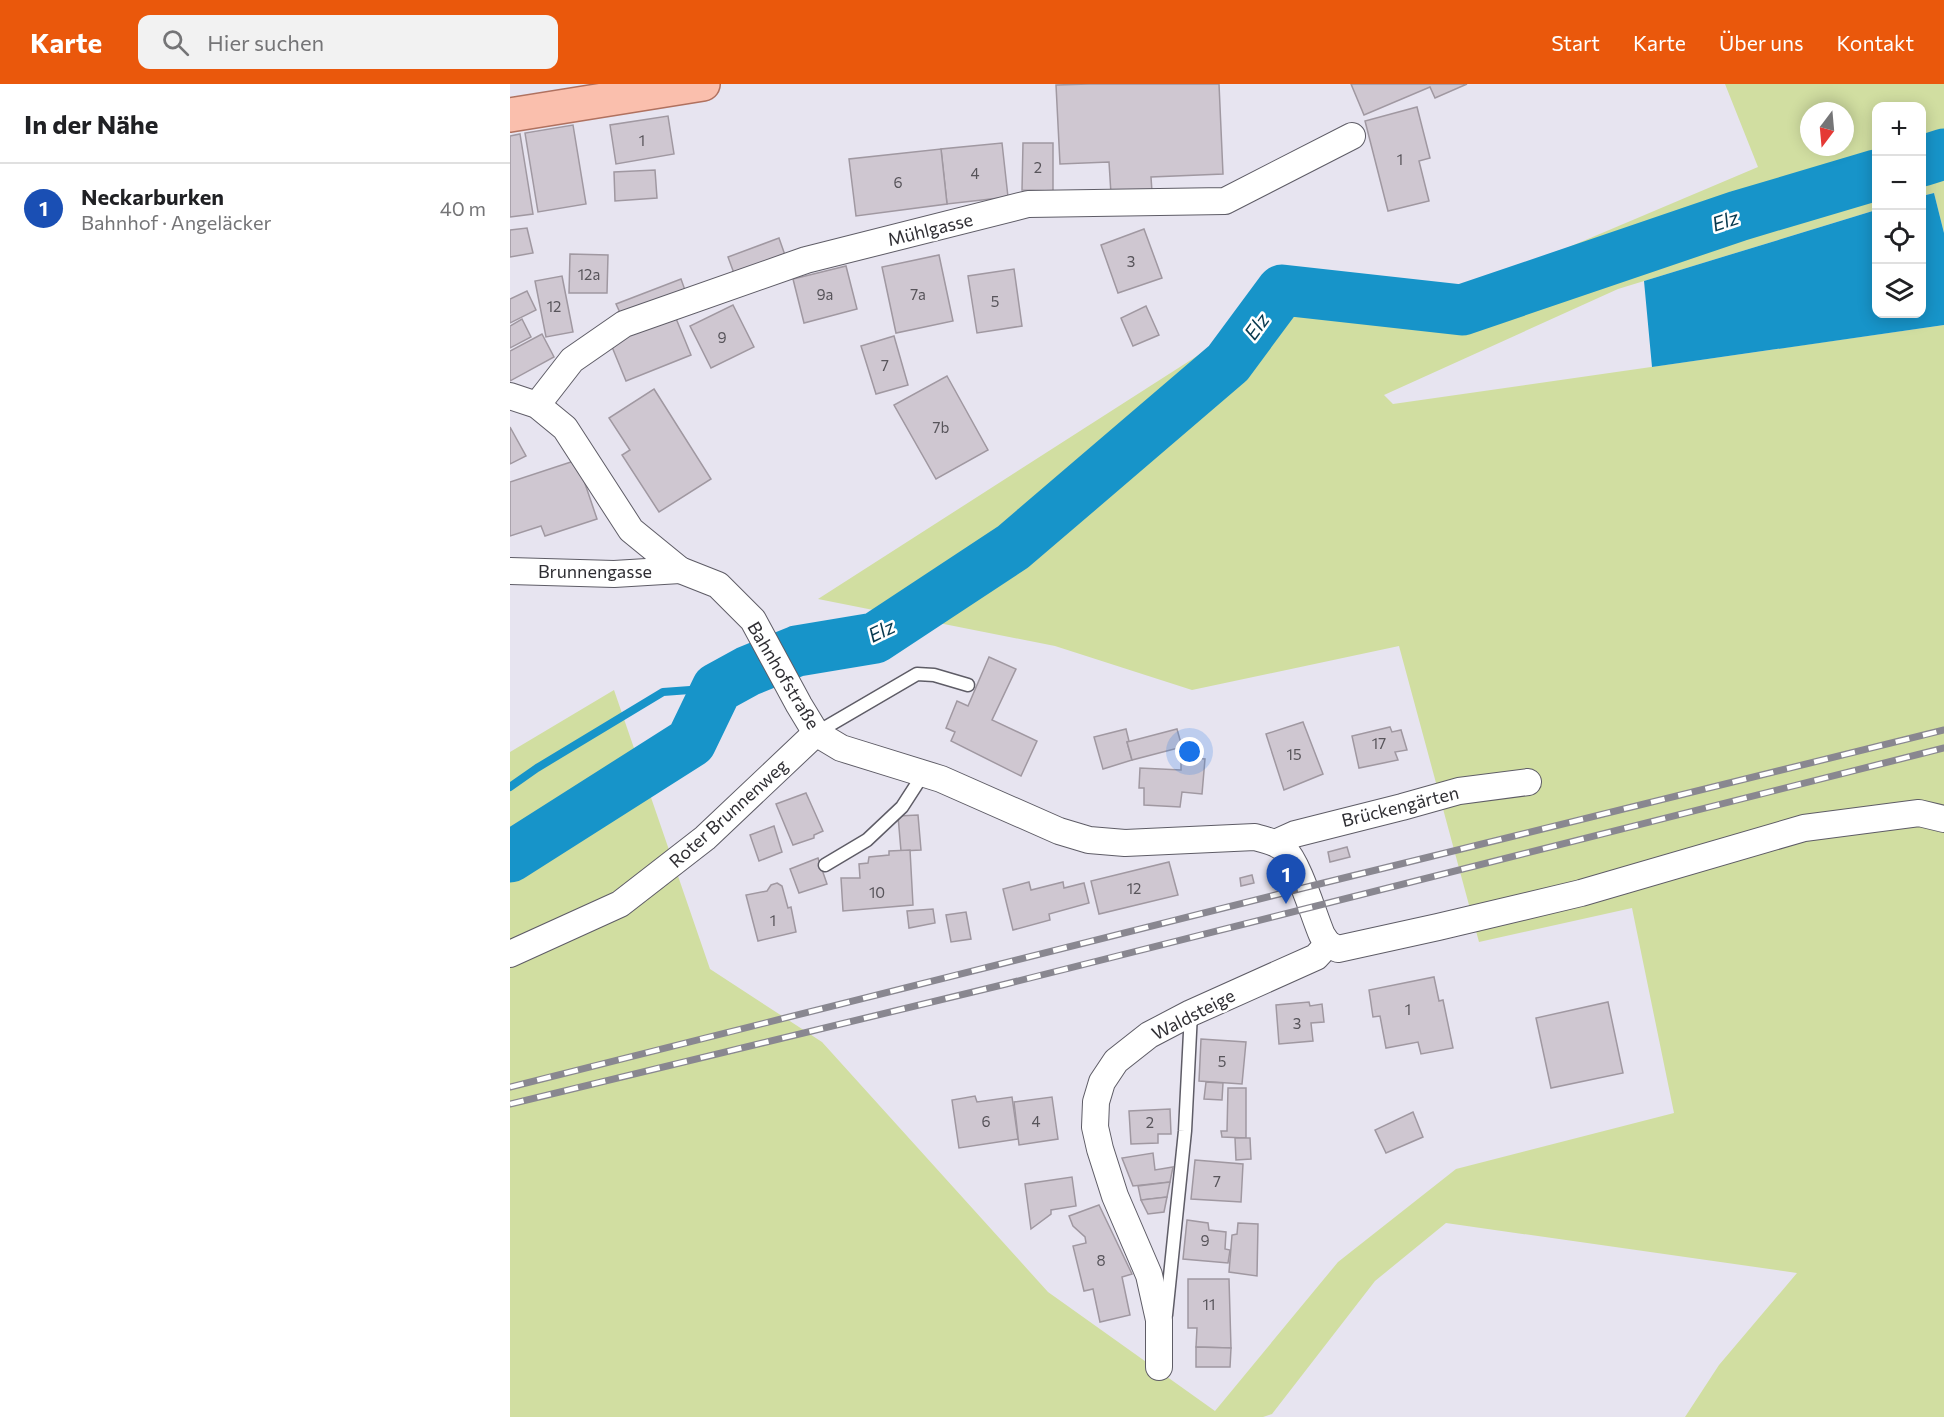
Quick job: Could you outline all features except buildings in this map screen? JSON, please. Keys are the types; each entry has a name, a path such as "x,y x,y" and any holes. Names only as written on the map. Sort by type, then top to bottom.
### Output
{"main road":[{"path":"510,115 687,85"}],"street":[{"name":"Mühlgasse","path":"537,405 572,360 624,324 806,260 1028,204 1226,201 1352,136"},
{"name":"Bahnhofstraße","path":"510,396 537,405 565,429 631,530 680,570 718,585 753,620 816,734 841,748 941,779 1059,831 1089,840 1125,843 1255,837 1275,843"},
{"name":"Brunnengasse","path":"510,571 614,574 680,570"},
{"name":"Roter Brunnenweg","path":"510,954 620,904 705,838 816,734"},
{"name":"Brückengärten","path":"1275,843 1295,834 1459,791 1528,782"},
{"path":"1275,843 1284,849 1294,862 1322,935 1328,944 1338,949 1581,893 1804,828 1919,813 1944,819"},
{"name":"Waldsteige","path":"1159,1367 1159,1320 1149,1275 1115,1196 1095,1127 1096,1102 1102,1082 1116,1061 1149,1035 1191,1013 1316,957 1328,944"}],"lane":[{"path":"816,734 916,674 934,675 968,684"},
{"path":"825,865 867,840 902,807 924,773"},
{"path":"1159,1367 1172,1272 1185,1131 1191,1013"}],"green space":[{"path":"1725,84 1944,84 1944,233 1934,193 1926,195 1926,102 1872,102 1872,211 1618,289 1384,395 1393,404 1944,325 1944,1417 1685,1417 1719,1365 1797,1273 1446,1223 1375,1281 1272,1414 1263,1417 510,1417 510,752 614,690 710,969 822,1042 1048,1292 1215,1411 1338,1262 1456,1169 1674,1113 1632,908 1479,942 1399,646 1192,690 1055,646 818,599 1300,290 1465,291 1758,167"}],"water":[{"path":"1934,193 1944,233 1944,325 1652,367 1644,281 1872,211 1872,318 1926,318 1926,195"}],"waterway":[{"name":"Elz","path":"1926,160 1944,154"},
{"name":"Elz","path":"510,857 691,742 717,688 748,671 797,651 875,638 1013,547 1228,363 1282,290 1462,310 1738,216 1872,176"},
{"name":"Elz","path":"510,787 537,768 663,692 717,688"}],"railway":[{"path":"510,1087 1944,730"},
{"path":"510,1104 1006,984 1944,748"}],"place":[{"name":"Neckarburken","path":"1286,904"}]}
